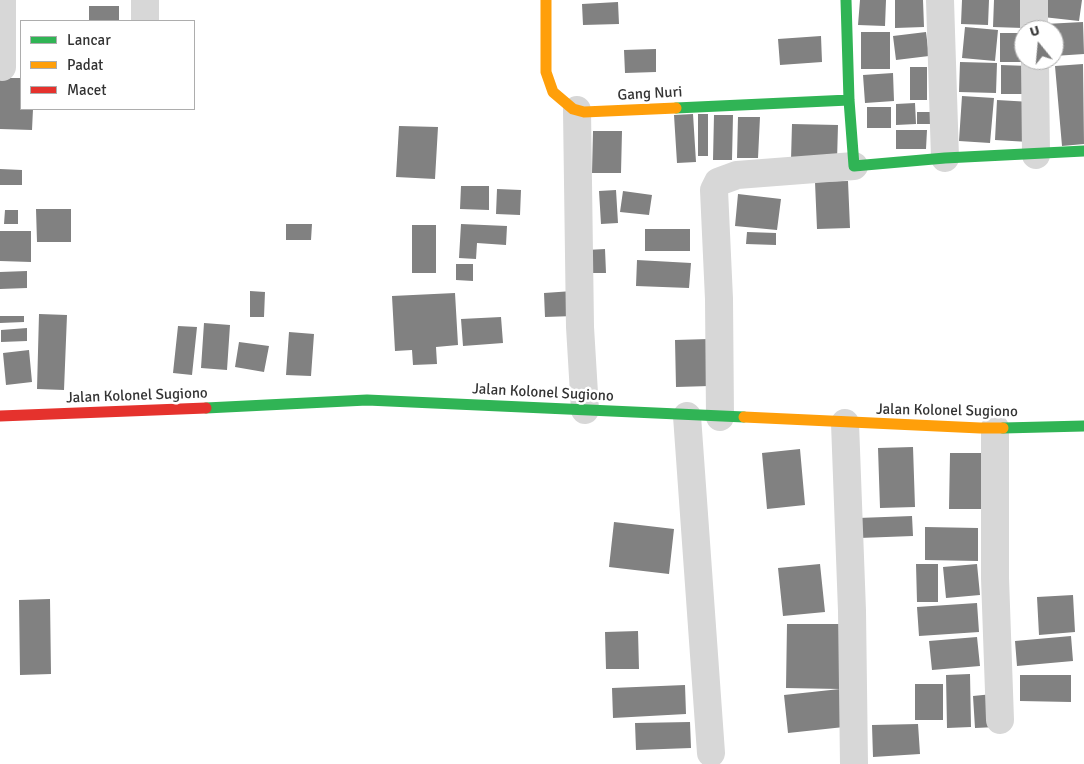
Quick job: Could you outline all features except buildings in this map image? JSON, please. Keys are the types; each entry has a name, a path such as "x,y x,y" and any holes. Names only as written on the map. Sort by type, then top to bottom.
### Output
{"street":[{"path":"2,0 8,68"},
{"path":"145,0 145,20"},
{"path":"546,0 546,72 549,84 553,92 563,102 577,110 580,327 586,410"},
{"path":"846,0 849,100 854,166"},
{"path":"940,0 945,158"},
{"path":"1034,0 1034,20"},
{"path":"1035,70 1036,155"},
{"name":"Gang Nuri","path":"577,110 584,112 849,100"},
{"path":"720,417 719,300 714,190 718,182 737,175 945,158 1036,155 1084,151"},
{"name":"Jalan Kolonel Sugiono","path":"0,416 367,400 845,423 995,428 1084,426"},
{"path":"688,416 711,753"},
{"path":"845,423 852,602 854,764"},
{"path":"995,428 995,578 1000,720"}],"traffic: fast":[{"path":"846,0 849,100 854,166 945,158 1084,151"},
{"path":"676,108 849,100"},
{"path":"206,408 367,400 744,417"},
{"path":"1003,428 1084,426"}],"traffic: slow":[{"path":"546,0 546,72 553,92 573,109 584,112 676,108"},
{"path":"744,417 1003,428"}],"traffic: jam":[{"path":"0,416 206,408"}]}
